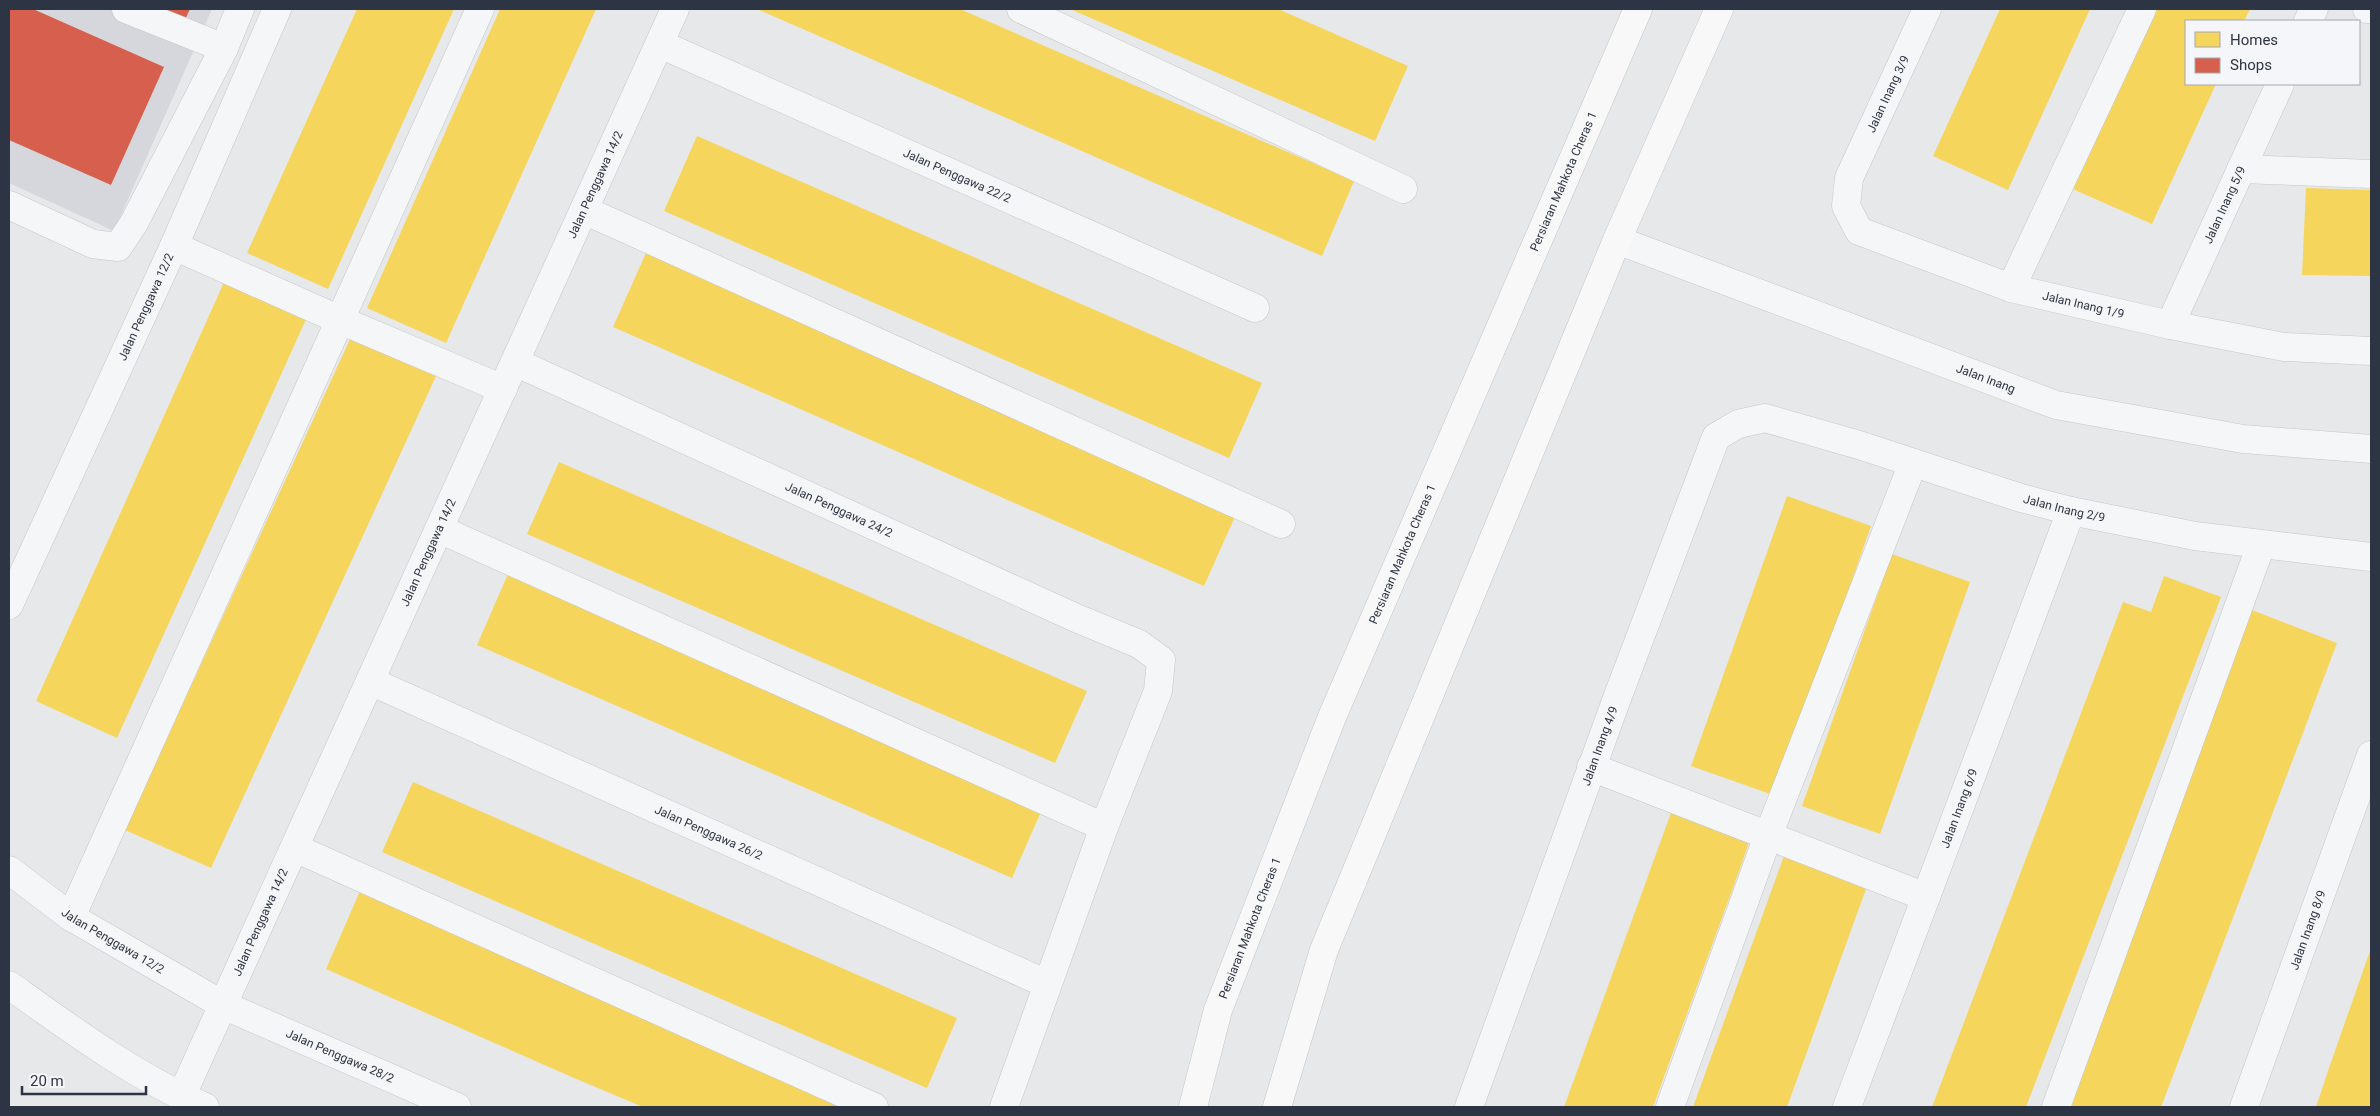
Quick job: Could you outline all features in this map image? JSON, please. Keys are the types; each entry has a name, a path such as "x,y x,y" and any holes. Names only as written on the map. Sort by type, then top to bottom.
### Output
{"main road":[{"name":"Persiaran Mahkota Cheras 1","path":"1192,1107 1218,1010 1332,717 1638,9"},
{"path":"1277,1107 1324,950 1617,240 1719,9"}],"street":[{"path":"126,9 224,48"},
{"path":"9,205 93,244 118,247 134,223 224,48 240,9"},
{"name":"Jalan Penggawa 12/2","path":"9,605 174,246 277,9"},
{"path":"71,917 480,9"},
{"name":"Jalan Penggawa 14/2","path":"193,1102 223,1005 675,9"},
{"path":"1020,9 1404,189"},
{"name":"Jalan Inang 3/9","path":"1849,178 1926,9"},
{"path":"2011,288 2142,9"},
{"name":"Jalan Penggawa 22/2","path":"660,44 1255,308"},
{"name":"Jalan Inang 5/9","path":"2170,325 2280,85"},
{"path":"2241,169 2371,174"},
{"name":"Jalan Inang 1/9","path":"1849,178 1846,206 1859,231 2011,288 2170,325 2284,348 2371,351"},
{"path":"584,210 1281,524"},
{"name":"Jalan Inang","path":"1617,240 2056,405 2244,439 2371,449"},
{"path":"174,246 340,320 503,389"},
{"name":"Jalan Penggawa 24/2","path":"515,362 1076,618 1139,644 1161,660 1158,691 1104,827"},
{"name":"Jalan Inang 2/9","path":"1766,418 2021,498 2070,511 2195,536 2371,557"},
{"name":"Jalan Inang 4/9","path":"1468,1107 1591,767 1716,437 1738,424 1766,418"},
{"path":"1670,1107 1768,836 1913,463"},
{"name":"Jalan Inang 6/9","path":"1847,1107 2070,511"},
{"path":"439,529 1104,827 1004,1107"},
{"path":"2056,1107 2261,545"},
{"name":"Jalan Penggawa 26/2","path":"370,681 1047,984"},
{"name":"Jalan Inang 8/9","path":"2244,1107 2371,754"},
{"path":"1591,767 1926,897"},
{"path":"295,848 874,1107"},
{"name":"Jalan Penggawa 12/2","path":"9,870 71,917 223,1005"},
{"path":"9,985 102,1051 193,1102"},
{"name":"Jalan Penggawa 28/2","path":"223,1005 458,1107"}],"shaded area":[{"path":"9,9 212,9 114,231 9,183"}],"building: Homes":[{"path":"357,9 454,9 328,289 247,253"},
{"path":"500,9 596,9 446,343 367,308"},
{"path":"757,9 960,9 1354,181 1322,256"},
{"path":"1070,9 1278,9 1408,66 1375,141"},
{"path":"2000,9 2090,9 2008,190 1933,156"},
{"path":"2137,9 2250,9 2244,20 2185,20 2185,85 2216,85 2152,224 2059,183"},
{"path":"697,136 1262,383 1229,458 664,211"},
{"path":"2306,188 2371,190 2371,276 2302,275"},
{"path":"646,253 1237,512 1204,586 613,327"},
{"path":"225,280 307,317 117,738 36,701"},
{"path":"351,337 436,376 211,868 125,830"},
{"path":"559,462 1087,691 1055,763 527,534"},
{"path":"1787,496 1871,526 1776,796 1691,766"},
{"path":"1892,554 1970,582 1880,834 1802,806"},
{"path":"508,574 1043,807 1012,878 477,645"},
{"path":"2164,576 2221,597 2026,1107 1932,1107 2123,602 2151,612"},
{"path":"2252,610 2337,643 2161,1107 2063,1107"},
{"path":"413,782 957,1018 927,1088 382,852"},
{"path":"1676,799 1754,827 1742,863 1653,1107 1564,1107"},
{"path":"1788,845 1871,875 1787,1107 1693,1107"},
{"path":"360,891 852,1107 643,1107 574,1078 326,969"},
{"path":"2371,948 2371,1107 2316,1107 2329,1068"}],"building: Shops":[{"path":"9,9 33,9 164,67 111,185 9,140"},
{"path":"138,9 190,9 181,28"}]}
